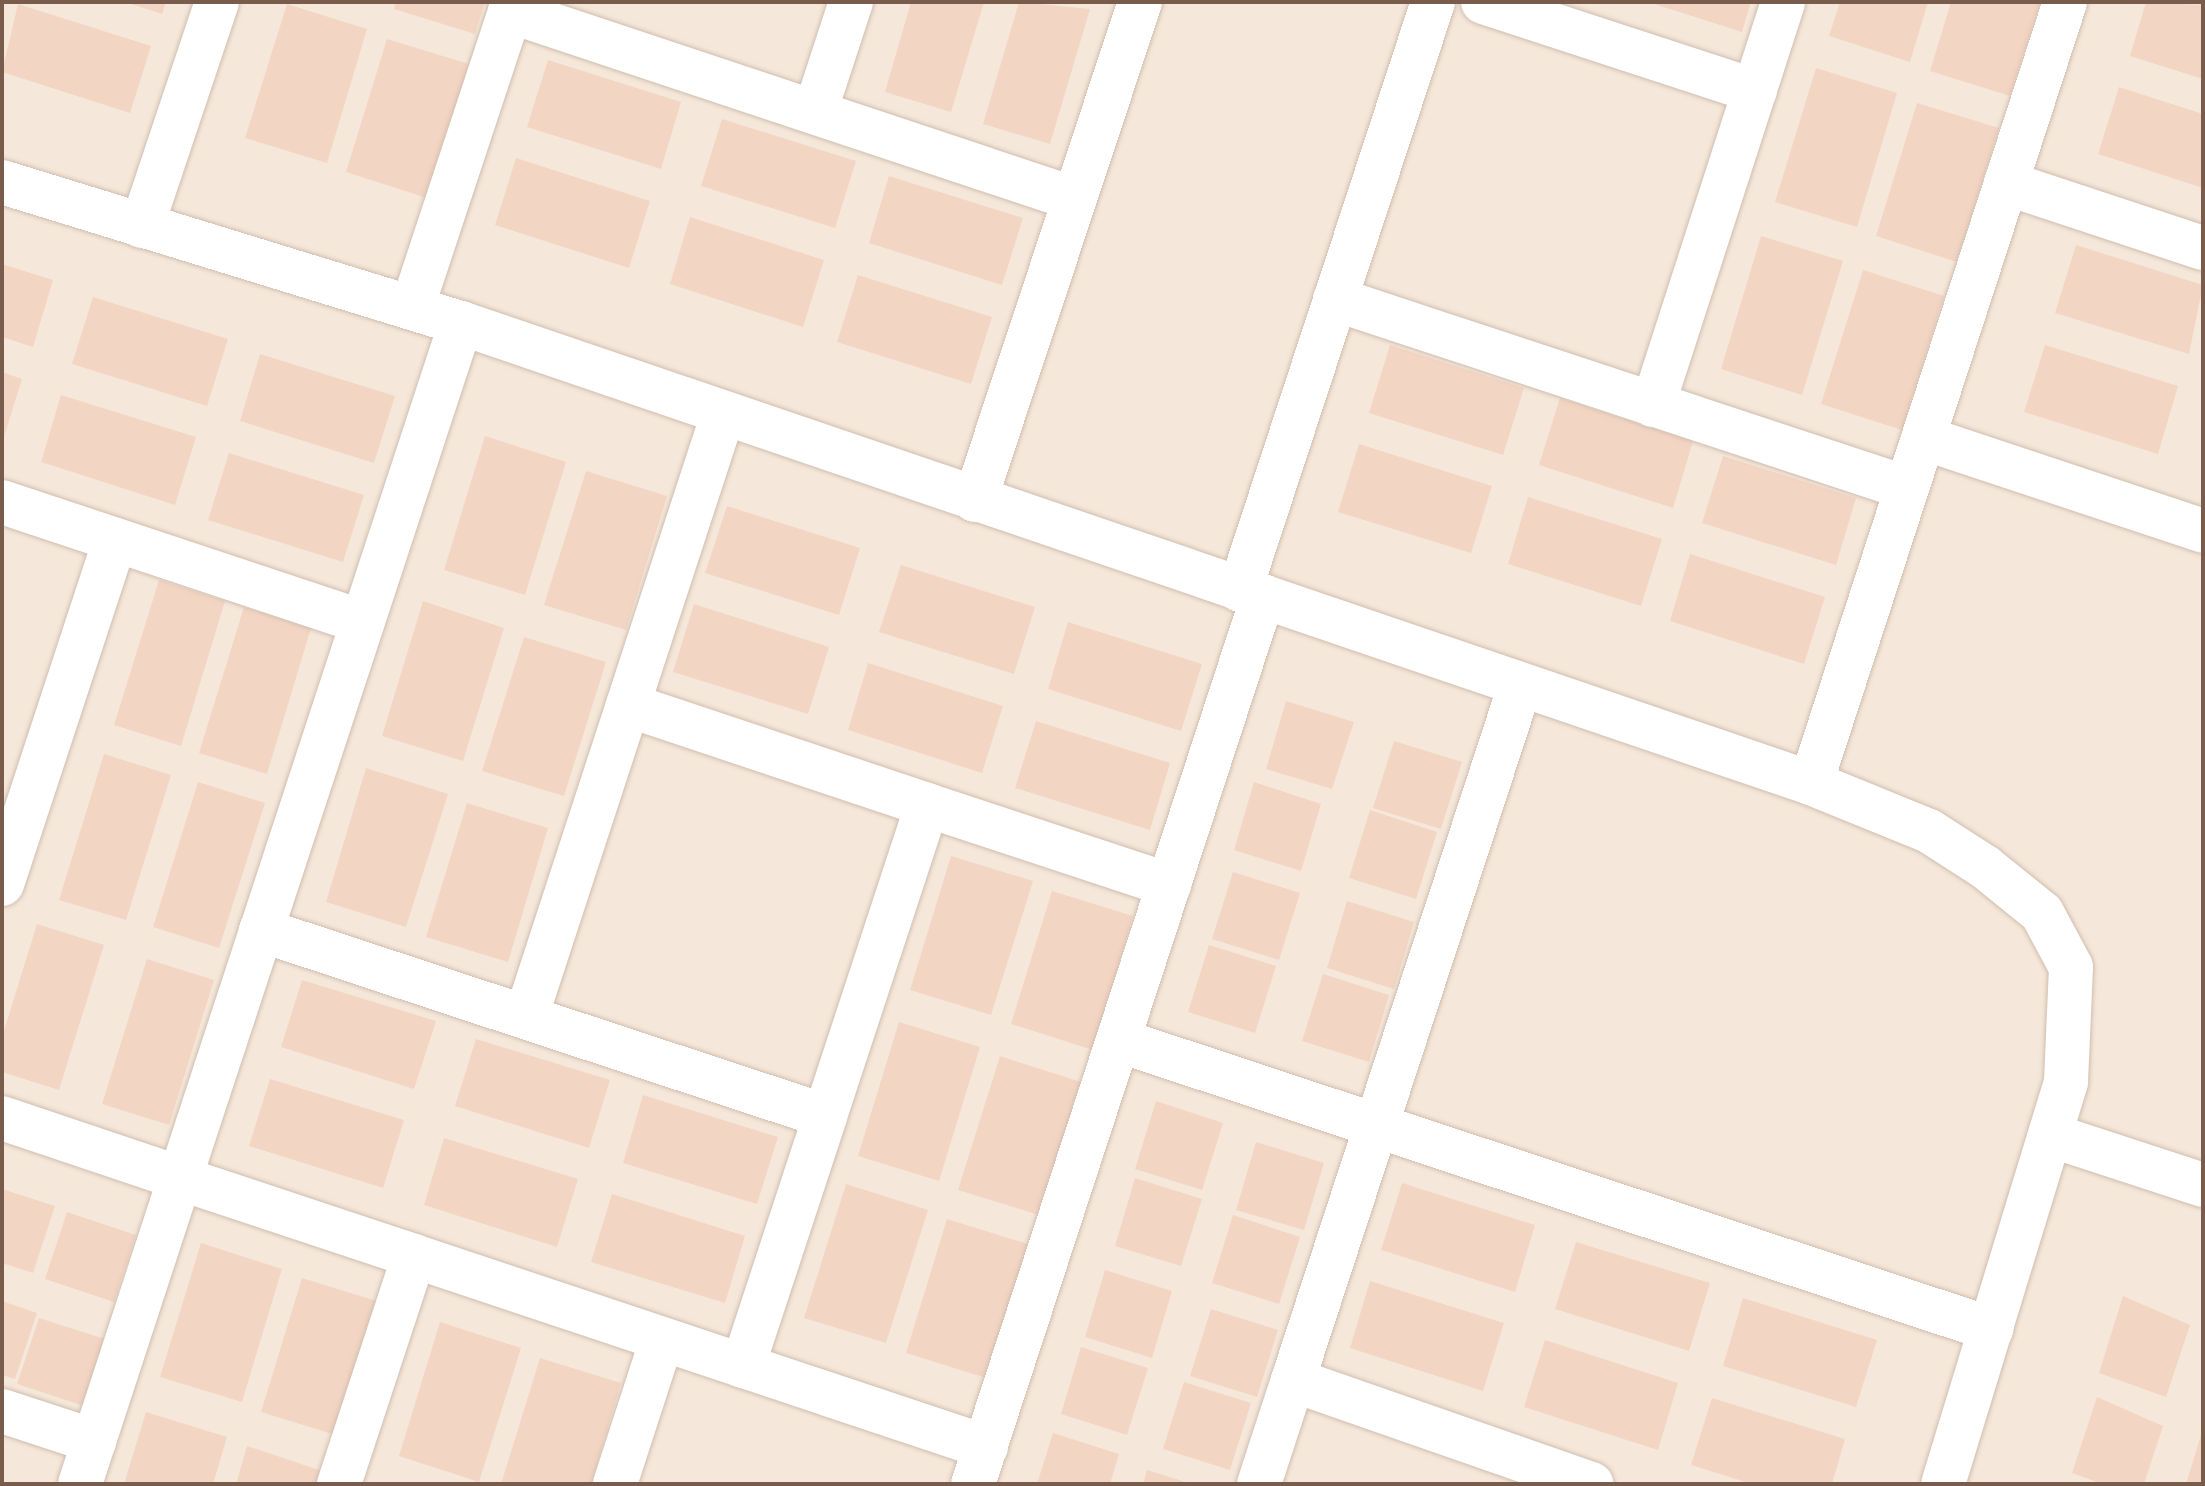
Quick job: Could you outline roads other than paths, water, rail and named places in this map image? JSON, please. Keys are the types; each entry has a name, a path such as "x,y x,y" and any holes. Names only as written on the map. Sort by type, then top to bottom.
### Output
{"street":[{"path":"142,226 217,2"},
{"path":"815,112 851,2"},
{"path":"975,500 1140,2"},
{"path":"2,1118 743,1366 980,1465 1169,885 1335,299 1433,2"},
{"path":"1483,2 1755,91"},
{"path":"1653,405 1783,2"},
{"path":"1811,783 2065,2"},
{"path":"412,308 512,6 1075,199"},
{"path":"2,182 461,323 1251,593 1519,689 1811,783 1929,831 2042,913 2071,967 2066,1082 1943,1484"},
{"path":"2006,183 2203,248"},
{"path":"1335,299 1907,488"},
{"path":"80,1484 461,323"},
{"path":"526,1017 723,415"},
{"path":"1924,438 2203,531"},
{"path":"2,502 363,622"},
{"path":"2,884 10,835 115,540"},
{"path":"1259,1484 1519,689"},
{"path":"628,705 1169,885"},
{"path":"743,1366 927,805"},
{"path":"261,930 825,1116"},
{"path":"1118,1040 1991,1329"},
{"path":"2050,1135 2203,1185"},
{"path":"339,1484 414,1256"},
{"path":"615,1484 662,1339"},
{"path":"1293,1380 1597,1483"},
{"path":"2,1411 94,1441"}]}
